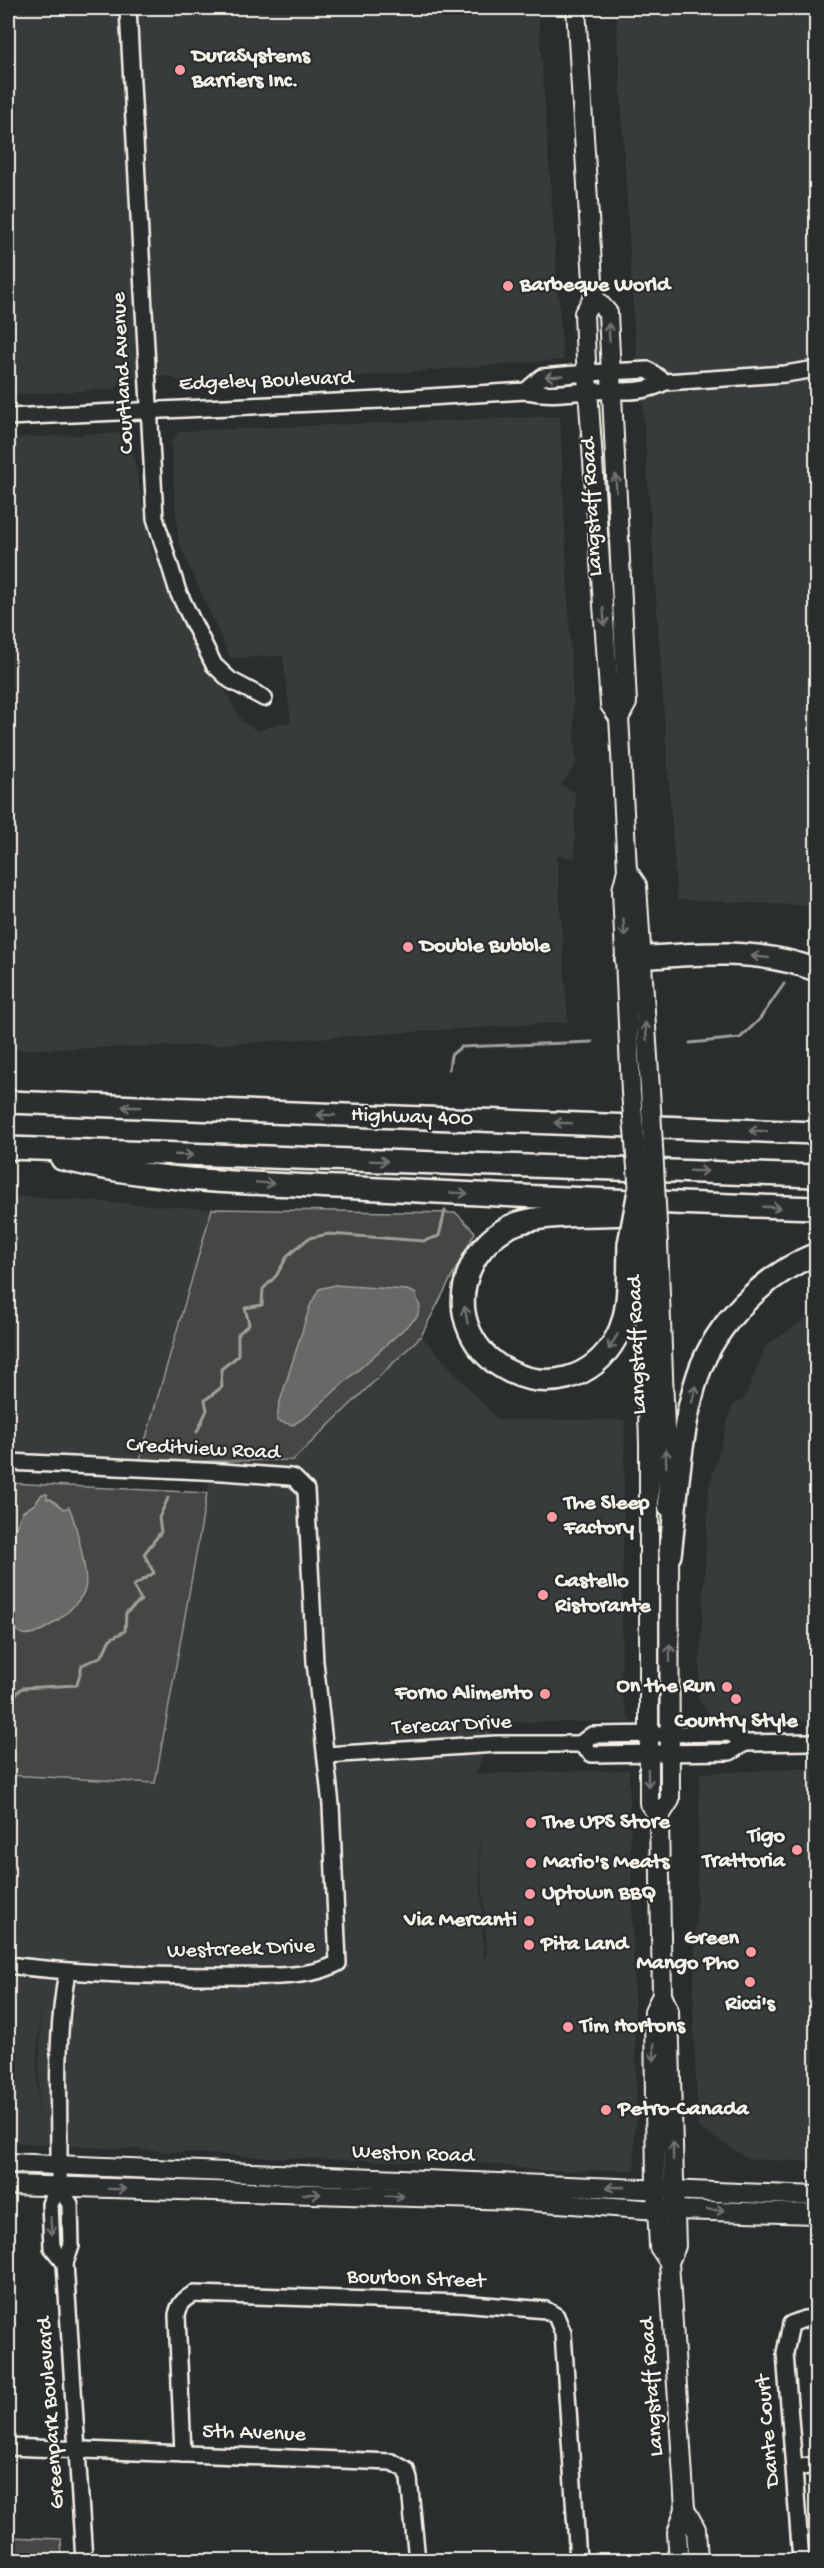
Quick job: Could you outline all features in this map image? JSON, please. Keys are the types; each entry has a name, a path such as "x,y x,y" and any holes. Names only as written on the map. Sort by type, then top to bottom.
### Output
{"highway":[{"path":"634,958 748,956 781,960 816,970"},
{"name":"Highway 400","path":"8,1102 816,1133"},
{"path":"14,1148 101,1169 209,1179 672,1204 816,1209"},
{"name":"Highway 400","path":"14,1148 816,1176"},
{"path":"639,1191 643,1243 616,1337 600,1361 573,1376 556,1381 535,1381 512,1374 491,1362 475,1342 465,1320 463,1297 466,1278 475,1256 504,1230 518,1223 542,1219 649,1212 672,1204"},
{"path":"670,1555 691,1401 699,1374 712,1344 738,1310 765,1285 791,1266 816,1254"}],"main road":[{"name":"Langstaff Road","path":"576,8 594,297 584,313 610,705 619,718"},
{"name":"Langstaff Road","path":"594,297 608,313 627,703 619,718 627,870 637,885 631,1092 639,1191"},
{"name":"Langstaff Road","path":"634,958 650,1089 643,1243 650,1445 648,1744 649,1803 659,1817"},
{"name":"Langstaff Road","path":"643,1243 670,1555 670,1800 659,1817 662,1995 654,2011 666,2209 659,2247 669,2262 685,2509 677,2533 679,2560"},
{"name":"Weston Road","path":"8,2163 816,2196"},
{"name":"Weston Road","path":"8,2185 515,2200 666,2209 816,2214"},
{"name":"Langstaff Road","path":"685,2509 696,2529 698,2560"}],"street":[{"name":"Courtland Avenue","path":"128,8 155,518 178,592 214,665 230,680 264,698"},
{"name":"Edgeley Boulevard","path":"589,382 612,392 651,389 665,382 785,374 816,369"},
{"name":"Edgeley Boulevard","path":"8,417 526,391 544,395 589,382 611,372 648,370 665,382"},
{"name":"Creditview Road","path":"8,1462 223,1472 294,1478 306,1490 315,1662 326,1755"},
{"name":"Terecar Drive","path":"326,1755 496,1744 580,1744 592,1734 648,1744 671,1734 730,1733 745,1743"},
{"path":"648,1744 671,1753 730,1752 745,1743 816,1742"},
{"name":"Westcreek Drive","path":"8,1965 123,1976 276,1976 327,1970 338,1963 326,1755"},
{"name":"Greenpark Boulevard","path":"67,1972 62,1999 58,2063 58,2187 50,2204 52,2247 65,2263 84,2560"},
{"name":"Bourbon Street","path":"183,2454 177,2316 179,2307 185,2298 194,2294 461,2303 546,2310 556,2316 563,2333 578,2560"},
{"name":"Dante Court","path":"801,2560 784,2353 791,2324 804,2319 816,2318"},
{"name":"5th Avenue","path":"8,2447 392,2462 406,2470 409,2479 417,2560"},
{"path":"795,2468 816,2465"}],"shaded area":[{"path":"8,8 538,8 563,360 321,379 186,386 170,376 124,377 116,389 8,395"},
{"path":"616,8 816,8 816,906 677,900 643,411 634,327"},
{"path":"560,416 576,764 561,785 575,792 575,858 557,856 568,1022 212,1045 8,1050 8,438 119,433 131,444 152,550 173,603 243,722 258,731 280,723 291,723 283,656 230,658 178,541 171,441 180,431"},
{"path":"8,1196 212,1209 139,1462 8,1454"},
{"path":"212,1209 456,1213 475,1232 421,1336 293,1460 139,1462"},
{"path":"335,1285 407,1290 415,1293 420,1307 417,1317 307,1416 293,1425 277,1421 279,1405 310,1306 319,1289"},
{"path":"816,1311 816,1721 713,1720 698,1699 709,1487 732,1406 745,1398 765,1347"},
{"path":"421,1336 498,1420 625,1420 621,1694 630,1722 495,1722 476,1774 629,1770 637,2119 634,2135 635,2170 541,2171 492,2164 259,2157 8,2142 8,1775 155,1783 213,1462 293,1460","holes":["478,1818 487,1951 484,1962","41,2007 38,2117 38,2118 37,2053"]},
{"path":"8,1483 207,1493 155,1783 8,1775"},
{"path":"42,1494 47,1494 47,1499 51,1499 64,1509 69,1507 78,1535 86,1582 82,1596 68,1612 40,1631 23,1634 9,1622 10,1588 15,1567 15,1531 22,1512 35,1504"},
{"path":"816,1768 816,2162 749,2159 698,2128 693,2015 700,1773"},
{"path":"8,2537 61,2539 62,2560 8,2560"}],"waterway":[{"path":"690,1043 740,1038 759,1020 784,984"},
{"path":"449,1069 451,1055 461,1047 592,1042"},
{"path":"197,1432 207,1410 205,1400 222,1387 221,1369 238,1356 238,1334 249,1324 245,1308 262,1305 263,1289 276,1276 288,1255 309,1238 329,1234 424,1241 439,1236 445,1211"},
{"path":"8,1699 22,1688 77,1685 82,1665 102,1656 110,1639 125,1631 126,1613 141,1600 133,1586 154,1573 144,1554 161,1532 159,1518 168,1498"}],"place":[{"name":"DuraSystems Barriers Inc.","path":"180,70"},
{"name":"Barbeque World","path":"508,286"},
{"name":"Double Bubble","path":"408,947"},
{"name":"The Sleep Factory","path":"552,1517"},
{"name":"Castello Ristorante","path":"543,1595"},
{"name":"On the Run","path":"727,1687"},
{"name":"Forno Alimento","path":"545,1694"},
{"name":"Country Style","path":"736,1699"},
{"name":"The UPS Store","path":"531,1823"},
{"name":"Tigo Trattoria","path":"797,1850"},
{"name":"Mario's Meats","path":"531,1863"},
{"name":"Uptown BBQ","path":"530,1894"},
{"name":"Via Mercanti","path":"529,1921"},
{"name":"Pita Land","path":"529,1945"},
{"name":"Green Mango Pho","path":"751,1952"},
{"name":"Ricci's","path":"750,1982"},
{"name":"Tim Hortons","path":"568,2027"},
{"name":"Petro-Canada","path":"606,2110"}]}
